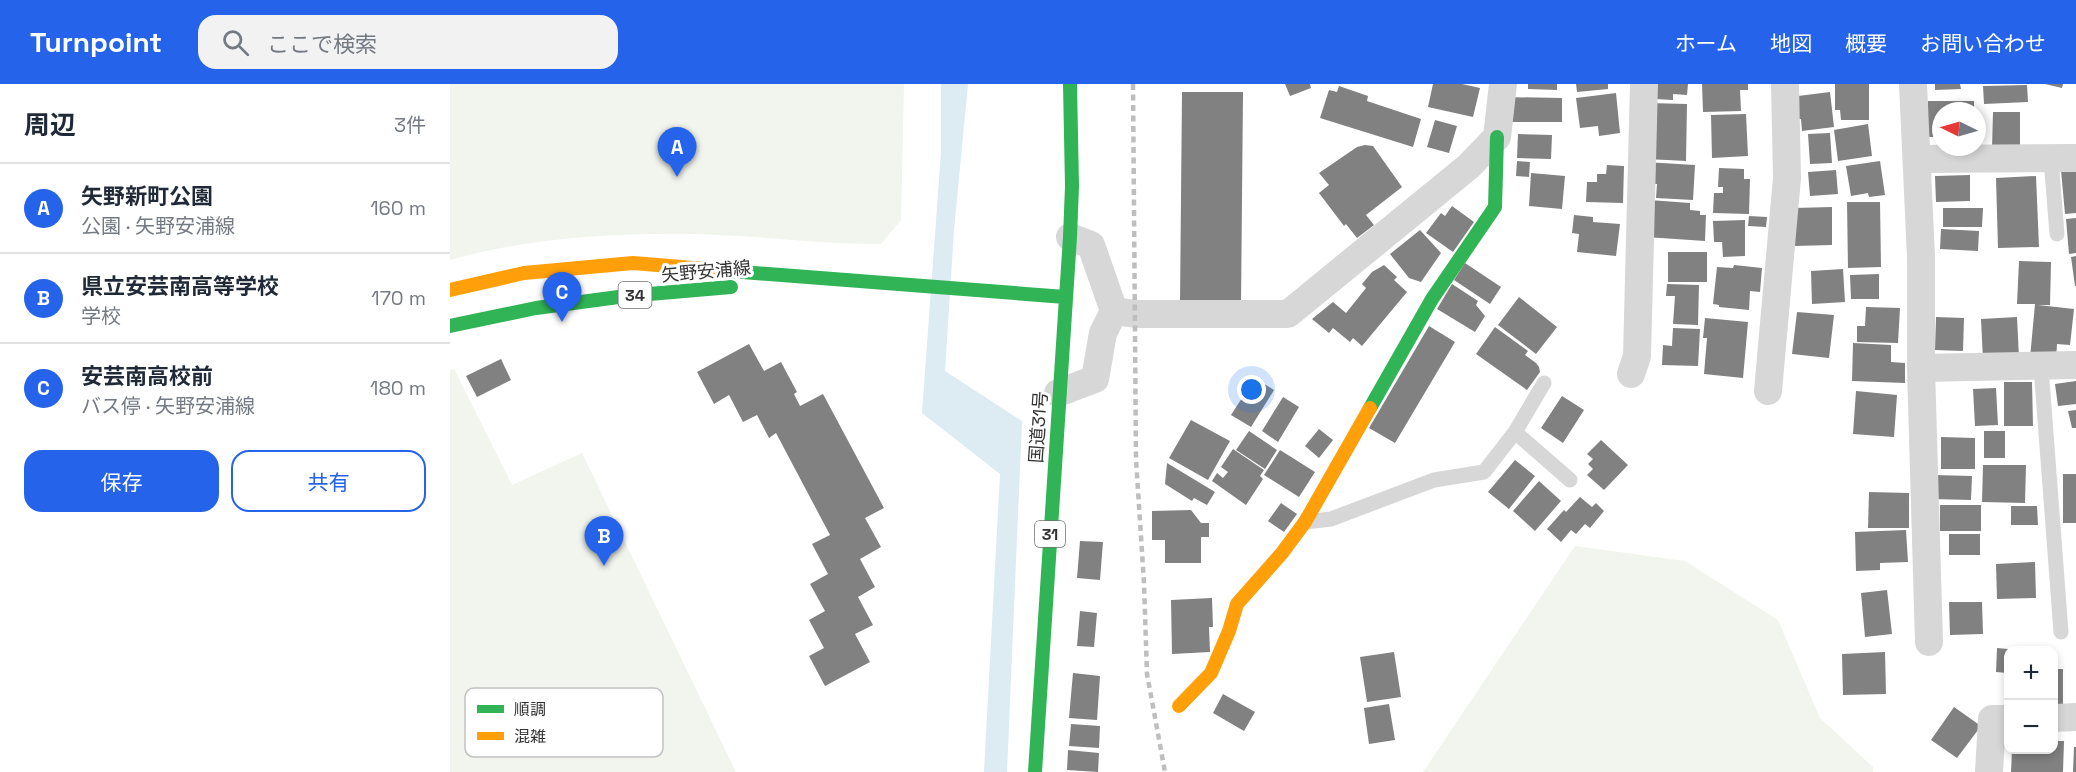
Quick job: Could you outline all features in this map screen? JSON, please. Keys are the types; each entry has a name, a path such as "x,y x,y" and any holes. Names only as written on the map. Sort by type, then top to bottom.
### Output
{"main road":[{"name":"国道31号","path":"1035,772 1070,237 1072,186 1070,84"},
{"path":"1179,706 1211,673 1229,631 1237,603 1282,553 1305,522 1432,299 1495,207 1497,137"},
{"name":"矢野安浦線","path":"450,290 524,273 633,263 823,280 1065,297"},
{"name":"矢野安浦線","path":"450,326 536,308 626,296 823,280"}],"street":[{"path":"1114,311 1136,314 1288,314 1469,166 1497,137 1503,84"},
{"path":"1631,374 1637,356 1644,84"},
{"path":"1768,391 1787,178 1785,84"},
{"path":"1914,84 1921,257 1921,368 1929,642"},
{"path":"1917,159 2064,158"},
{"path":"1058,393 1095,379 1103,333 1114,311 1091,244 1070,237"},
{"path":"1921,368 2076,365"},
{"path":"2058,717 2076,717"},
{"path":"1989,772 1992,719 2004,719"}],"lane":[{"path":"2057,234 2064,158"},
{"path":"2041,367 2061,632"},
{"path":"1305,522 1331,519 1434,480 1484,472 1515,432 1544,383"},
{"path":"1515,432 1570,480"}],"shaded area":[{"path":"450,84 904,84 901,220 881,244 722,235 620,235 515,245 450,260"},
{"path":"941,84 968,84 954,230 945,371 1022,421 1007,772 984,772 1000,474 922,413 941,152"},
{"path":"454,369 512,485 582,453 736,772 450,772 450,370"},
{"path":"1575,546 1685,561 1778,620 1820,718 1873,767 1873,772 1423,772"}],"building":[{"path":"1285,84 1310,84 1311,88 1290,96"},
{"path":"1433,84 1462,84 1480,88 1473,117 1428,107"},
{"path":"1528,84 1557,84 1557,90 1528,89"},
{"path":"1576,84 1608,84 1608,89 1577,92"},
{"path":"1656,84 1688,84 1687,95 1673,94 1673,100 1655,99"},
{"path":"1702,84 1748,84 1748,90 1740,90 1741,111 1703,112"},
{"path":"1835,84 1869,84 1869,120 1841,120 1840,110 1835,110"},
{"path":"1935,84 1960,84 1961,89 1935,90"},
{"path":"2045,84 2063,84 2062,88"},
{"path":"2027,85 2028,102 1986,104 1983,86"},
{"path":"1339,86 1368,96 1367,101 1421,119 1413,147 1320,118 1329,90 1337,92"},
{"path":"1182,92 1243,92 1241,305 1180,304"},
{"path":"1830,92 1834,127 1802,131 1801,119 1793,120 1798,96"},
{"path":"1616,93 1620,133 1599,136 1598,126 1580,128 1576,98"},
{"path":"1503,97 1562,98 1562,122 1503,122"},
{"path":"1928,101 1974,101 1932,102 1932,137 1928,137"},
{"path":"1649,103 1687,104 1686,161 1647,159"},
{"path":"1993,112 2020,112 2020,150 1992,149"},
{"path":"1746,114 1748,156 1712,158 1711,115"},
{"path":"1435,120 1457,126 1449,153 1427,147"},
{"path":"1868,124 1872,156 1838,161 1834,130"},
{"path":"1830,133 1832,163 1810,164 1808,134"},
{"path":"1518,134 1552,135 1551,159 1517,158"},
{"path":"1373,146 1402,187 1366,215 1374,225 1357,238 1346,224 1344,226 1319,193 1329,185 1319,173 1357,147"},
{"path":"1517,161 1530,162 1529,177 1516,176"},
{"path":"1880,161 1885,195 1869,197 1868,193 1851,196 1846,166"},
{"path":"1645,162 1695,165 1693,200 1656,198 1657,184 1644,183"},
{"path":"1607,165 1624,166 1623,203 1586,202 1587,182 1597,182 1597,174 1606,174"},
{"path":"1719,168 1744,169 1744,179 1750,179 1749,214 1713,213 1714,193 1723,193 1723,187 1718,187"},
{"path":"2076,169 2076,213 2065,214 2061,170"},
{"path":"1836,170 1838,194 1810,196 1808,172"},
{"path":"1531,173 1565,176 1562,209 1529,206"},
{"path":"1970,175 1970,201 1936,202 1935,176"},
{"path":"2036,176 2039,247 1998,248 1996,178"},
{"path":"1649,200 1690,203 1690,210 1700,211 1700,215 1706,215 1705,241 1646,237"},
{"path":"1847,202 1880,202 1881,267 1848,268"},
{"path":"1452,206 1474,222 1453,252 1426,233 1441,213 1445,216"},
{"path":"1832,207 1832,245 1794,246 1793,208"},
{"path":"1943,208 1983,208 1982,227 1943,227"},
{"path":"1574,215 1593,217 1593,222 1620,224 1616,256 1577,252 1579,234 1572,233"},
{"path":"1749,216 1767,217 1766,227 1748,226"},
{"path":"2076,218 2076,253 2069,254 2066,219"},
{"path":"1745,220 1745,256 1723,257 1722,242 1714,242 1713,221"},
{"path":"1941,229 1979,231 1978,251 1940,249"},
{"path":"1420,230 1441,253 1421,282 1409,278 1390,254"},
{"path":"1668,252 1707,252 1707,282 1668,282"},
{"path":"2076,256 2076,286 2075,286 2071,257"},
{"path":"2019,261 2051,262 2050,305 2038,305 2074,309 2070,345 2057,344 2056,360 2030,358 2035,304 2017,304"},
{"path":"1465,263 1501,287 1490,304 1454,280"},
{"path":"1384,265 1397,277 1394,280 1407,292 1362,346 1353,338 1350,342 1333,328 1329,333 1312,319 1333,302 1346,313 1366,288 1362,284 1372,272"},
{"path":"1734,265 1762,268 1760,292 1750,291 1749,310 1719,307 1713,304 1717,267 1733,268"},
{"path":"1843,269 1845,302 1812,304 1811,271"},
{"path":"1879,274 1879,299 1851,299 1850,275"},
{"path":"1452,284 1478,301 1476,305 1485,316 1475,332 1437,309"},
{"path":"1667,284 1699,285 1698,325 1673,324 1675,296 1666,296"},
{"path":"1519,297 1557,327 1536,354 1498,325"},
{"path":"1866,307 1900,308 1898,343 1857,342 1857,326 1865,326"},
{"path":"1797,312 1834,315 1829,358 1792,354"},
{"path":"1936,317 1964,318 1963,351 1935,350"},
{"path":"2017,317 2019,358 1983,360 1981,319"},
{"path":"1705,318 1748,322 1743,378 1704,374 1707,338 1703,338"},
{"path":"1429,326 1455,342 1395,443 1369,428"},
{"path":"1495,327 1528,351 1525,355 1539,367 1540,372 1527,390 1476,354"},
{"path":"1673,328 1700,329 1698,366 1662,365 1663,345 1672,346"},
{"path":"1853,343 1891,345 1891,362 1905,363 1905,383 1852,381"},
{"path":"749,344 764,371 781,362 797,392 794,394 800,406 823,394 884,508 865,518 881,547 860,559 875,587 858,597 873,625 855,634 870,662 825,686 809,656 824,648 809,620 825,611 810,584 828,574 812,544 830,535 776,433 769,438 757,415 743,422 729,395 714,404 697,372"},
{"path":"501,359 511,380 477,397 466,376"},
{"path":"1255,378 1274,390 1251,427 1231,415"},
{"path":"2076,381 2076,404 2058,406 2055,384"},
{"path":"2004,382 2032,382 2033,426 2004,426"},
{"path":"1996,388 1998,425 1975,426 1973,389"},
{"path":"1856,391 1897,395 1894,437 1853,434"},
{"path":"1562,396 1584,410 1563,443 1541,428"},
{"path":"1283,397 1299,407 1278,442 1262,431"},
{"path":"2076,410 2076,428 2072,428 2068,411"},
{"path":"1191,420 1230,441 1208,480 1169,458"},
{"path":"1319,429 1333,440 1319,458 1305,446"},
{"path":"1249,431 1277,450 1265,469 1236,450"},
{"path":"1984,431 2005,431 2005,458 1984,458"},
{"path":"1941,437 1975,438 1975,469 1941,469"},
{"path":"1601,440 1628,465 1604,490 1587,475 1593,469 1588,464 1593,459 1587,454"},
{"path":"1233,449 1264,470 1260,476 1263,479 1246,505 1212,481 1217,473 1223,478 1228,472 1221,467"},
{"path":"1280,450 1315,472 1299,497 1264,475"},
{"path":"1515,460 1535,476 1509,509 1488,492"},
{"path":"1167,463 1215,492 1207,505 1194,498 1192,501 1165,484"},
{"path":"1983,465 2026,465 2025,503 1982,502"},
{"path":"2063,474 2076,474 2076,523 2063,523"},
{"path":"1933,475 1972,476 1971,500 1932,499"},
{"path":"1539,481 1561,501 1535,531 1513,511"},
{"path":"1869,492 1909,493 1909,528 1868,528"},
{"path":"1580,497 1592,507 1596,503 1604,511 1590,528 1585,524 1576,534 1571,530 1561,542 1547,529 1564,510 1566,512"},
{"path":"1281,503 1297,514 1284,532 1268,521"},
{"path":"1940,505 1981,505 1981,531 1940,531"},
{"path":"2011,506 2037,506 2038,525 2011,525"},
{"path":"1191,510 1201,523 1209,523 1209,537 1201,537 1201,563 1165,563 1165,540 1152,540 1152,511"},
{"path":"1906,530 1908,562 1880,563 1880,570 1856,571 1855,532"},
{"path":"1949,534 1980,534 1980,555 1949,555"},
{"path":"1080,541 1103,542 1100,580 1077,578"},
{"path":"2035,562 2036,598 1997,599 1996,564"},
{"path":"1887,590 1892,634 1865,637 1861,593"},
{"path":"1212,598 1213,627 1209,627 1210,652 1172,654 1171,600"},
{"path":"1949,602 1982,602 1983,634 1950,635"},
{"path":"1080,611 1097,613 1094,647 1077,646"},
{"path":"1997,648 2004,649 2004,673 1996,672"},
{"path":"1394,652 1401,697 1367,702 1360,657"},
{"path":"1885,652 1886,694 1843,695 1842,654"},
{"path":"2058,669 2063,669 2063,707 2058,707"},
{"path":"1073,673 1100,676 1097,720 1069,718"},
{"path":"1223,694 1255,712 1244,731 1213,713"},
{"path":"1389,704 1395,740 1369,744 1364,708"},
{"path":"1954,707 1981,726 1957,758 1931,740"},
{"path":"1071,724 1100,726 1099,748 1069,746"},
{"path":"2058,741 2064,741 2063,772 2011,772 2012,754 2058,754"},
{"path":"2074,747 2076,747 2076,772 2073,772"},
{"path":"1068,750 1099,753 1098,772 1067,770"}],"railway":[{"path":"1133,84 1136,459 1147,674 1165,772"}],"traffic: fast":[{"path":"1035,772 1070,237 1072,186 1070,84"},
{"path":"1370,408 1432,299 1495,207 1497,137"},
{"path":"717,270 1065,297"},
{"path":"450,326 536,308 626,296 731,287"}],"traffic: slow":[{"path":"450,290 524,273 633,263 717,270"},
{"path":"1179,706 1211,673 1229,631 1237,604 1282,553 1305,522 1370,408"}],"place":[{"name":"矢野新町公園","path":"677,177"},
{"name":"安芸南高校前","path":"562,322"},
{"name":"県立安芸南高等学校","path":"604,566"}]}
